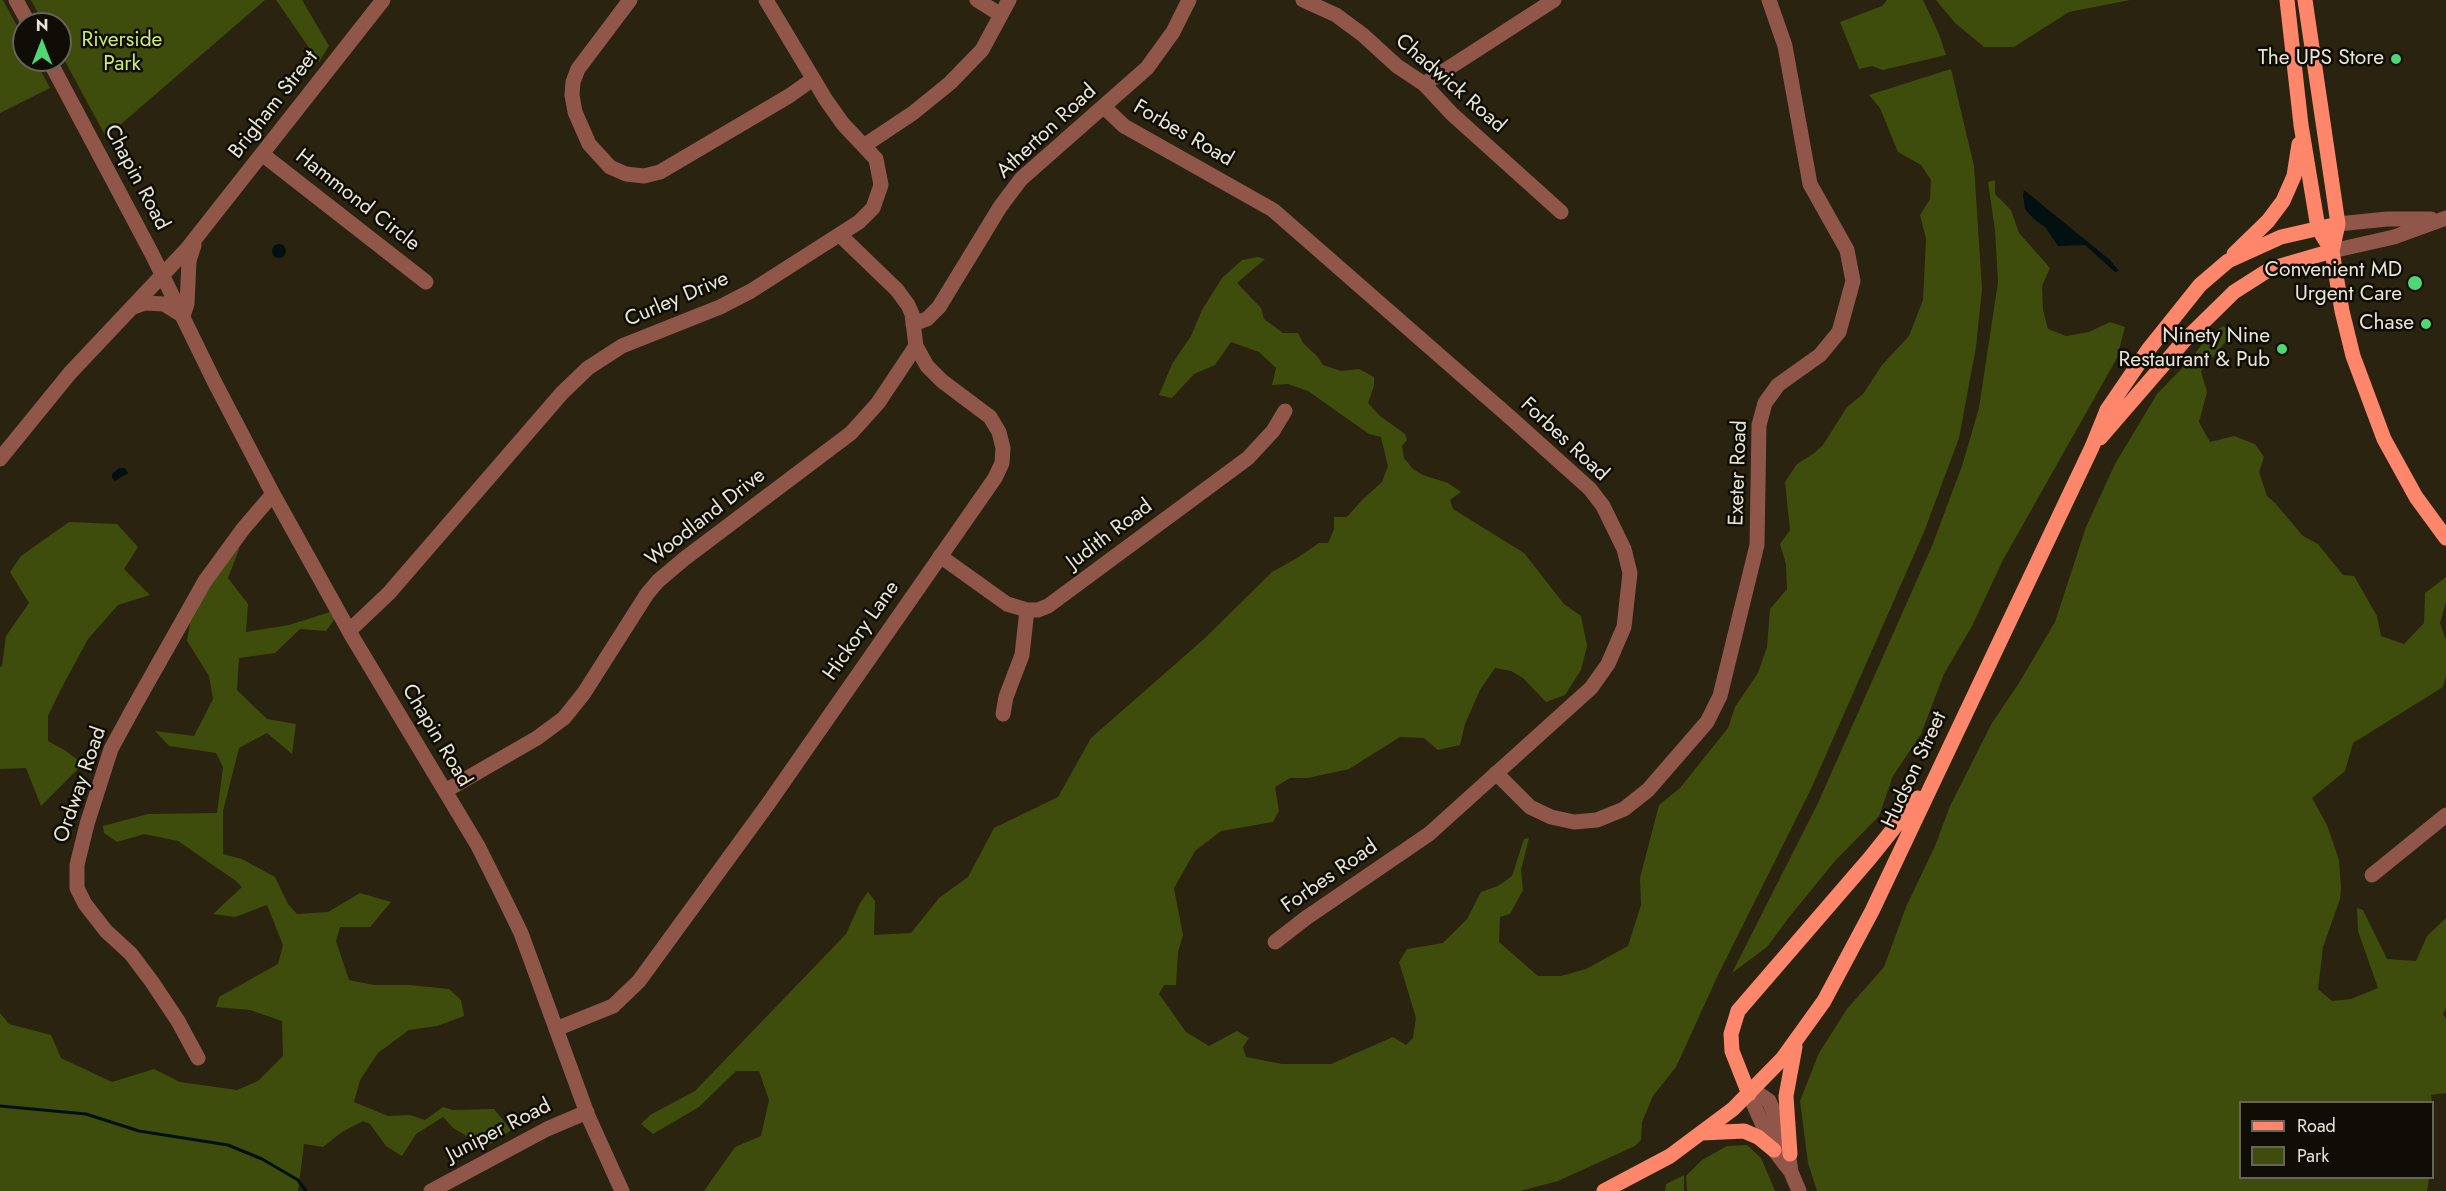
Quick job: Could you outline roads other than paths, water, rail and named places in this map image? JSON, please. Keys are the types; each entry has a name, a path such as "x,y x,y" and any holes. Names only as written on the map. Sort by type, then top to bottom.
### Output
{"main road":[{"path":"2287,0 2301,125 2318,228 2332,251 2342,311 2353,356 2375,418 2416,497 2446,538"},
{"path":"2304,0 2338,224 2332,251"},
{"path":"2228,261 2239,246 2268,221 2283,201 2294,176 2301,125"},
{"name":"Hudson Street","path":"1604,1191 1670,1156 1749,1094 1797,1041 1824,1000 1848,960 2092,447 2107,410 2135,368 2200,285 2228,261 2281,237 2338,224"},
{"name":"Hudson Street","path":"2092,447 2183,342 2222,302 2270,269 2332,251"},
{"path":"1749,1094 1732,1051 1731,1034 1738,1011 1902,818 1947,752"},
{"path":"1790,1154 1786,1096 1797,1041"},
{"path":"1702,1133 1744,1131 1758,1137 1774,1150"}],"street":[{"name":"Brigham Street","path":"0,459 59,385 197,237 383,0"},
{"path":"630,0 578,69 573,82 572,94 575,112 589,144 610,167 626,174 644,176 660,172 789,96 813,79"},
{"name":"Curley Drive","path":"349,631 388,593 562,393 588,368 622,346 735,300 840,235 873,208 880,193 879,168 876,159 843,124 766,0"},
{"path":"977,0 1001,15"},
{"path":"865,145 913,113 950,83 982,50 1009,0"},
{"name":"Atherton Road","path":"913,324 927,319 939,307 1000,207 1021,179 1137,78 1158,56 1189,0"},
{"name":"Chadwick Road","path":"1303,0 1336,15 1363,35 1397,66 1424,84 1452,114 1561,212"},
{"path":"1424,84 1554,0"},
{"name":"Exeter Road","path":"1496,773 1530,807 1551,817 1574,822 1597,820 1624,809 1648,790 1707,722 1720,696 1757,545 1759,425 1765,403 1778,385 1820,355 1839,332 1853,281 1846,249 1810,184 1785,46 1769,0"},
{"name":"Chapin Road","path":"55,72 273,494 349,631 478,846 511,911 587,1112 622,1191"},
{"name":"Forbes Road","path":"1104,107 1124,126 1273,210 1567,468 1590,489 1603,506 1624,549 1630,573 1624,627 1618,644 1591,688 1429,834 1306,918 1275,942"},
{"name":"Hammond Circle","path":"262,154 426,282"},
{"path":"2338,224 2387,219 2444,219"},
{"path":"2332,251 2394,237 2444,219"},
{"name":"Hickory Lane","path":"556,1029 613,1006 639,981 768,804 995,478 1002,463 1003,448 999,432 990,417 934,374 920,356 916,346 908,305 897,290 840,235"},
{"name":"Brigham Street","path":"183,316 187,304 189,261 197,237"},
{"path":"130,309 145,303 164,303 183,316"},
{"name":"Woodland Drive","path":"445,791 537,738 564,718 584,693 647,594 658,581 851,433 878,403 916,346"},
{"name":"Judith Road","path":"1027,610 1038,610 1061,598 1234,469 1261,446 1285,411"},
{"name":"Ordway Road","path":"198,1058 178,1021 152,982 131,954 106,931 85,904 77,888 77,865 87,824 111,749 205,581 243,529 273,494"},
{"path":"940,556 999,600 1027,610 1022,656 1006,697 1003,714"},
{"path":"2372,875 2446,815"},
{"path":"1791,1172 1790,1154 1770,1101 1759,1094 1749,1094 1774,1150 1791,1172 1799,1191"},
{"name":"Juniper Road","path":"431,1191 547,1129 587,1112"}],"waterway":[{"path":"0,1106 86,1114 139,1131 228,1145 262,1159 298,1180 306,1191"}],"place":[{"name":"The UPS Store","path":"2396,59"},
{"name":"Convenient MD Urgent Care","path":"2415,283"},
{"name":"Chase","path":"2426,324"},
{"name":"Ninety Nine Restaurant & Pub","path":"2282,349"}],"park label":[{"name":"Riverside Park","path":"122,53"}]}
